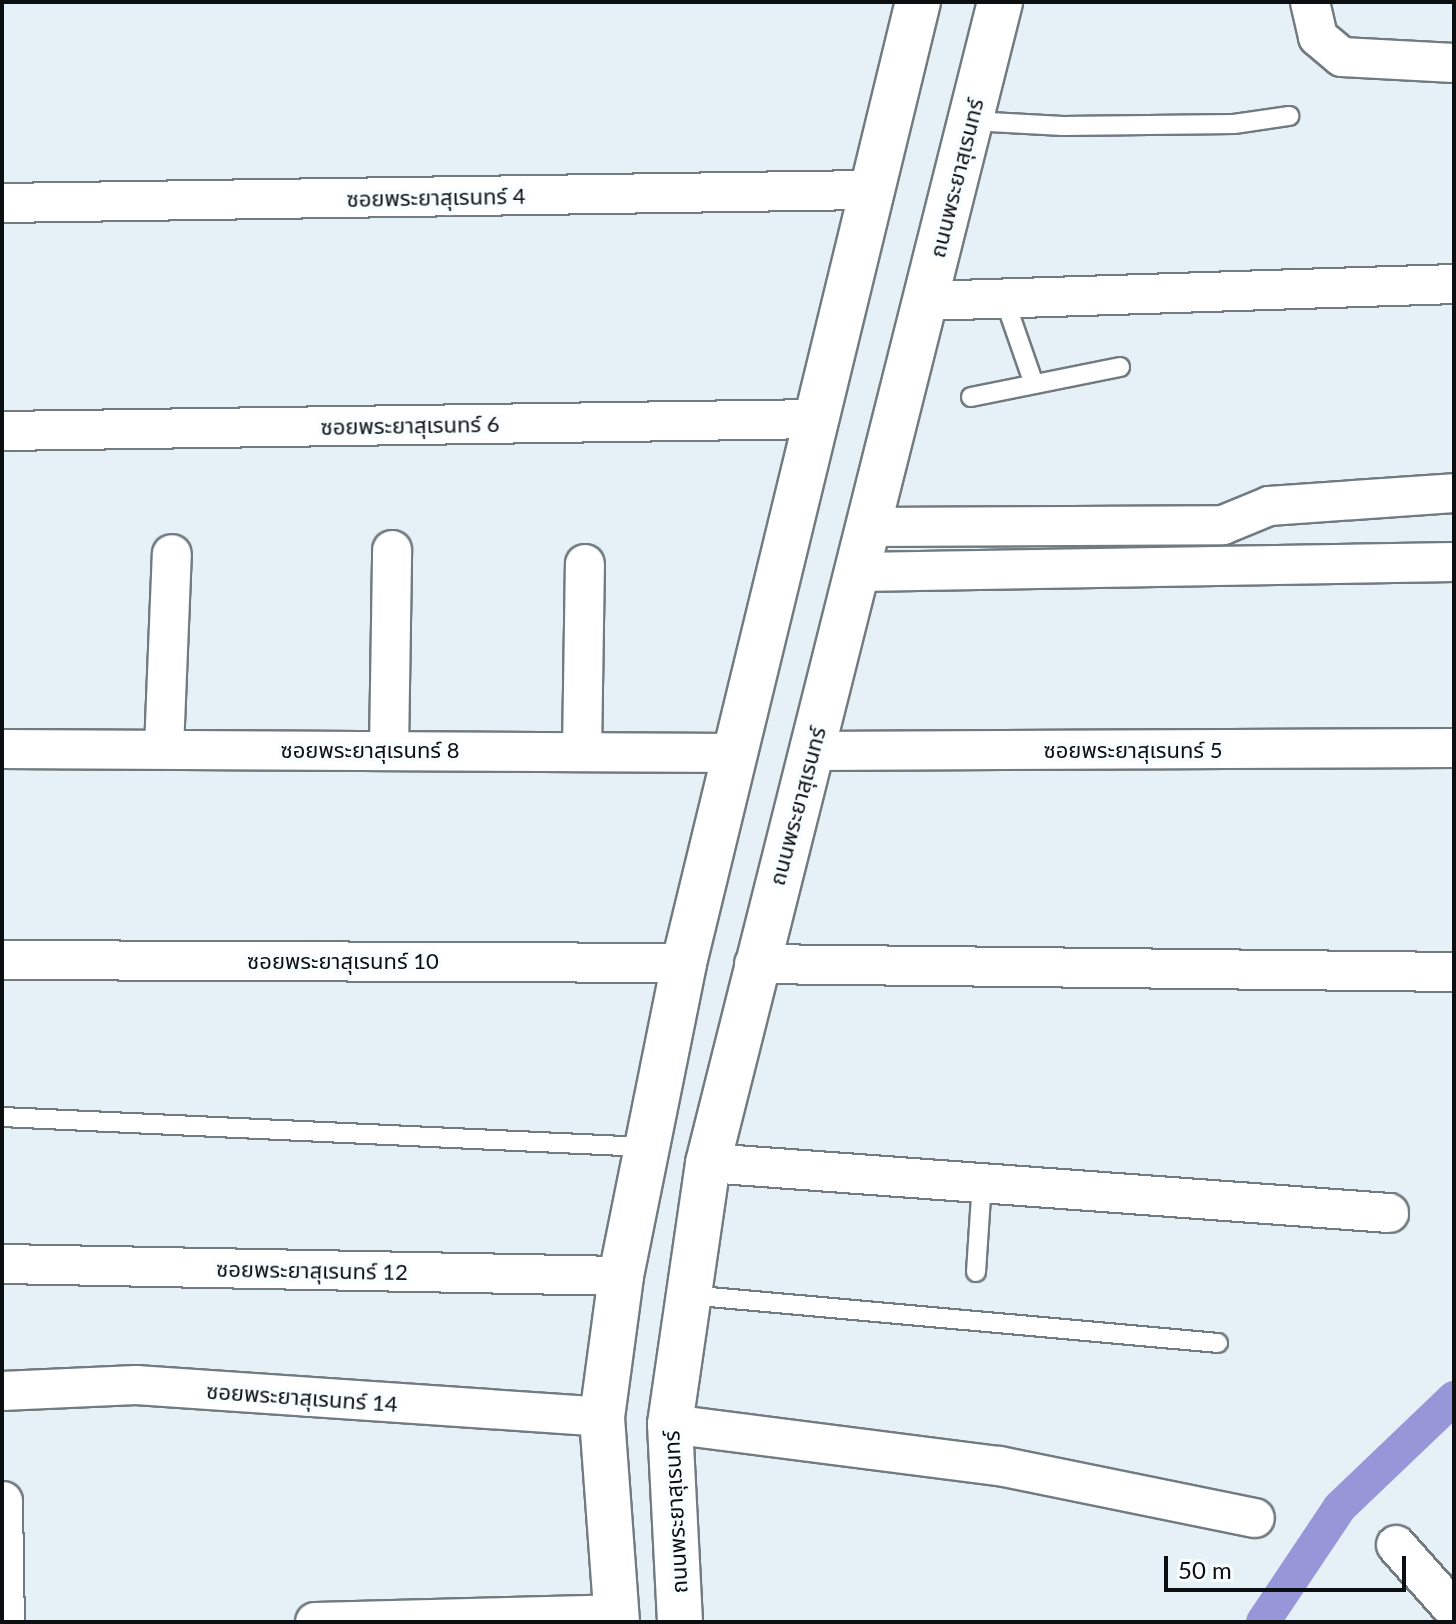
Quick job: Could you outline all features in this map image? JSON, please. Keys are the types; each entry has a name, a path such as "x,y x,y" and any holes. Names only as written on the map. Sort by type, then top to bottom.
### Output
{"street":[{"path":"315,1622 616,1618 602,1417 621,1276 684,963 918,2"},
{"name":"ถนนพระยาสุเรนทร์","path":"680,1622 670,1424 685,1295 708,1163 754,964 859,572 1000,2"},
{"path":"1310,2 1318,37 1342,57 1454,63"},
{"name":"ซอยพระยาสุเรนทร์ 4","path":"2,203 871,190"},
{"path":"926,301 1454,284"},
{"name":"ซอยพระยาสุเรนทร์ 6","path":"2,431 818,419"},
{"path":"870,527 1223,525 1269,506 1454,493"},
{"path":"389,750 392,550"},
{"path":"164,749 172,554"},
{"path":"859,572 1454,562"},
{"path":"582,751 585,564"},
{"name":"ซอยพระยาสุเรนทร์ 5","path":"812,751 1454,748"},
{"name":"ซอยพระยาสุเรนทร์ 8","path":"2,749 737,753"},
{"name":"ซอยพระยาสุเรนทร์ 10","path":"2,960 684,963"},
{"path":"684,963 1454,972"},
{"path":"708,1163 1389,1213"},
{"name":"ซอยพระยาสุเรนทร์ 12","path":"2,1264 621,1276"},
{"name":"ซอยพระยาสุเรนทร์ 14","path":"2,1391 136,1385 602,1417"},
{"path":"670,1424 999,1466 1255,1518"},
{"path":"3,1501 5,1622"},
{"path":"1396,1545 1454,1610"}],"lane":[{"path":"971,121 1187,125 1289,116"},
{"path":"1004,298 1034,384"},
{"path":"971,397 1120,367"},
{"path":"2,1117 646,1147"},
{"path":"976,1272 982,1182"},
{"path":"685,1295 1218,1343"}],"waterway":[{"path":"1263,1622 1340,1507 1454,1398"}]}
